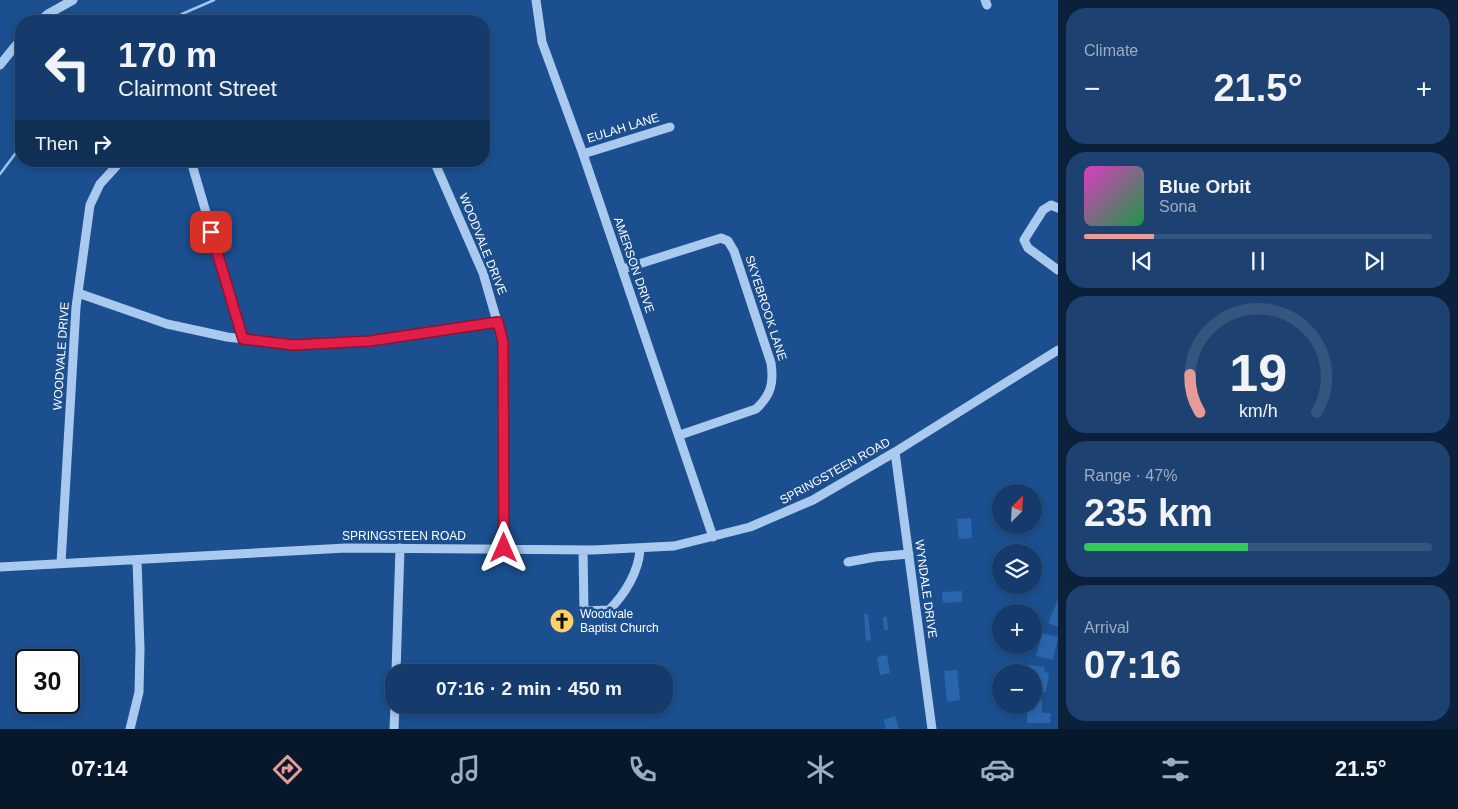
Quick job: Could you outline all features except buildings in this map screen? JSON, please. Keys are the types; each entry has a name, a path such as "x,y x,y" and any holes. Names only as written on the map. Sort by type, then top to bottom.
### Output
{"street":[{"path":"47,15 73,0"},
{"name":"AMERSON DRIVE","path":"536,0 542,42 623,269 713,536"},
{"path":"0,65 15,46"},
{"name":"EULAH LANE","path":"583,154 670,127"},
{"name":"WOODVALE DRIVE","path":"61,563 78,293 90,204 100,184 116,167"},
{"path":"193,167 243,339"},
{"name":"WOODVALE DRIVE","path":"437,167 484,273 503,342 504,548"},
{"path":"1058,208 1051,205 1043,210 1024,240 1028,248 1058,270"},
{"name":"SKYEBROOK LANE","path":"623,269 722,238 728,241 734,251 771,363 774,380 765,400 756,409 680,435"},
{"path":"78,293 167,324 243,339 293,345 370,341 498,322"},
{"name":"SPRINGSTEEN ROAD","path":"0,567 346,548 584,550 674,546 750,527 813,500 895,452 1058,350"},
{"name":"WYNDALE DRIVE","path":"895,452 932,729"},
{"path":"396,664 400,548"},
{"path":"584,550 584,611 610,610 620,600 639,560 640,548"},
{"path":"848,562 909,554"},
{"path":"130,729 139,692 140,649 137,560"},
{"path":"394,729 395,714"}],"waterway":[{"path":"181,15 214,0"},
{"path":"0,174 15,154"}],"place":[{"name":"Woodvale Baptist Church","path":"562,621"}],"route":[{"path":"211,232 243,339 293,345 370,341 498,322 503,342 504,548"}]}
